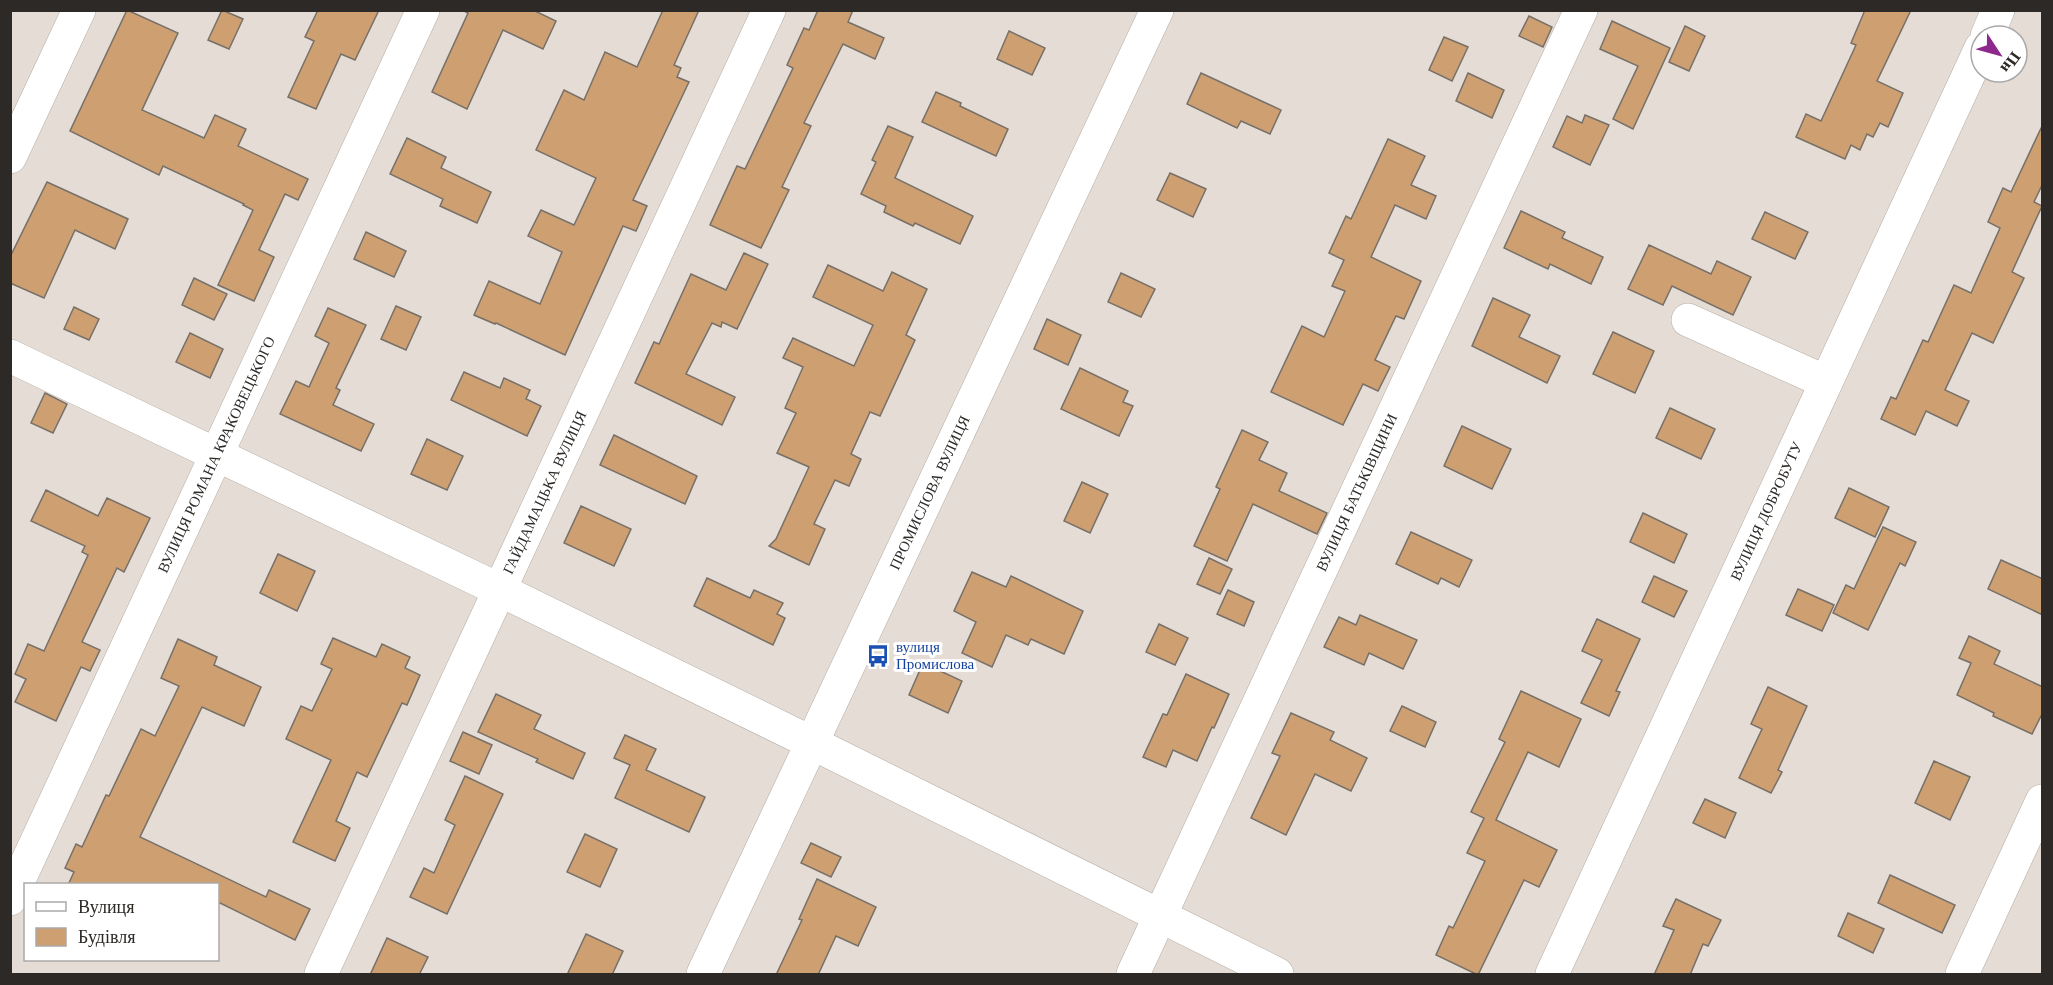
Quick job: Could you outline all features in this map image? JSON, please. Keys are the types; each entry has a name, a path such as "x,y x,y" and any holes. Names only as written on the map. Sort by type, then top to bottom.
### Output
{"street":[{"path":"10,158 79,10"},
{"name":"ВУЛИЦЯ РОМАНА КРАКОВЕЦЬКОГО","path":"10,899 423,10"},
{"name":"ГАЙДАМАЦЬКА ВУЛИЦЯ","path":"321,975 769,10"},
{"name":"ПРОМИСЛОВА ВУЛИЦЯ","path":"704,975 1157,10"},
{"name":"ВУЛИЦЯ БАТЬКІВЩИНИ","path":"1133,975 1581,10"},
{"path":"1992,24 1998,10"},
{"name":"ВУЛИЦЯ ДОБРОБУТУ","path":"1552,975 1969,74"},
{"path":"1688,320 1826,382"},
{"path":"10,356 500,590 1277,975"},
{"path":"1962,975 2043,801"}],"building":[{"path":"127,10 178,33 142,110 204,138 215,115 246,129 238,146 308,179 298,200 285,194 259,250 274,257 254,301 218,285 253,210 163,166 159,175 70,131"},
{"path":"222,10 243,19 229,49 208,40"},
{"path":"318,10 379,10 355,60 341,54 316,109 288,97 314,41 305,37"},
{"path":"462,10 533,10 556,21 543,49 503,30 467,109 432,92 468,13"},
{"path":"663,10 699,10 674,65 681,68 677,77 689,82 633,200 647,206 636,231 623,226 565,355 474,315 489,281 540,304 562,252 528,236 541,210 574,225 596,178 536,150 564,90 584,100 605,52 637,67"},
{"path":"818,10 853,10 848,22 884,38 875,59 843,44 804,123 811,126 782,187 789,190 761,248 710,225 737,166 745,169 793,68 787,65 804,28 809,30"},
{"path":"1865,10 1911,10 1877,81 1903,93 1888,127 1880,123 1873,137 1867,134 1860,150 1851,145 1845,159 1796,137 1806,114 1821,121 1856,45 1851,43"},
{"path":"1529,16 1552,27 1543,47 1519,36"},
{"path":"1612,21 1670,48 1633,129 1613,119 1638,66 1600,49"},
{"path":"1685,26 1705,36 1689,71 1669,62"},
{"path":"1009,31 1045,48 1032,75 997,59"},
{"path":"1444,37 1468,47 1452,81 1429,70"},
{"path":"1201,73 1281,110 1270,134 1241,121 1237,128 1187,104"},
{"path":"1468,73 1504,90 1492,118 1456,101"},
{"path":"936,92 1008,129 996,156 922,122"},
{"path":"1585,115 1609,125 1590,165 1553,147 1567,116 1582,123"},
{"path":"2043,124 2043,183 2034,202 2042,206 2012,272 2024,278 1993,343 1972,333 1945,390 1969,401 1957,426 1926,411 1915,435 1881,419 1891,397 1896,399 1923,340 1928,342 1954,285 1971,293 2000,228 1988,222 2003,188 2011,192"},
{"path":"888,126 913,137 895,178 973,216 960,244 915,223 913,226 884,212 886,206 861,194 876,162 872,160"},
{"path":"407,138 446,157 441,168 491,192 477,223 440,206 443,199 390,174"},
{"path":"1388,139 1425,156 1411,185 1436,196 1426,219 1395,205 1371,257 1421,281 1404,319 1396,316 1375,360 1390,367 1378,391 1363,384 1343,425 1271,392 1302,326 1324,337 1345,291 1332,286 1344,260 1329,253 1346,216 1351,219"},
{"path":"1170,173 1206,189 1193,217 1157,200"},
{"path":"47,182 128,219 115,249 75,230 44,298 10,283 10,257"},
{"path":"1521,211 1565,232 1562,238 1603,257 1591,284 1550,264 1548,269 1504,248"},
{"path":"1765,212 1808,232 1795,259 1752,239"},
{"path":"366,232 406,251 394,277 354,259"},
{"path":"1649,245 1711,274 1717,261 1751,277 1733,315 1672,286 1663,305 1628,289"},
{"path":"744,253 768,264 737,329 722,322 721,327 712,323 686,374 735,397 722,425 635,383 654,342 659,344 691,274 726,290"},
{"path":"828,265 883,291 892,272 927,289 906,335 915,340 880,416 870,412 851,454 861,459 849,486 835,480 814,524 825,529 809,565 769,546 776,539 809,467 777,453 796,413 785,408 803,367 783,358 793,338 854,366 873,325 813,297"},
{"path":"1121,273 1155,289 1141,317 1108,302"},
{"path":"194,278 227,294 214,320 182,305"},
{"path":"1493,298 1530,315 1519,337 1560,356 1547,383 1472,346"},
{"path":"396,306 421,317 406,350 381,339"},
{"path":"74,307 99,319 89,340 64,329"},
{"path":"328,308 366,325 336,388 340,390 333,405 374,424 361,451 280,414 296,381 309,387 329,343 315,336"},
{"path":"1047,319 1081,335 1068,365 1034,349"},
{"path":"1613,332 1654,351 1635,393 1593,374"},
{"path":"190,333 223,349 210,378 176,362"},
{"path":"1080,368 1128,391 1123,402 1133,406 1119,436 1061,409"},
{"path":"464,372 500,388 504,378 530,390 526,399 541,406 527,436 451,400"},
{"path":"45,393 67,404 53,433 31,423"},
{"path":"1670,408 1715,429 1701,459 1656,438"},
{"path":"1462,426 1511,449 1492,489 1444,466"},
{"path":"1242,430 1268,442 1259,460 1287,473 1279,491 1327,513 1317,534 1253,504 1227,561 1194,546 1220,489 1216,487"},
{"path":"614,435 697,476 685,504 600,465"},
{"path":"427,439 463,456 447,490 411,474"},
{"path":"1082,482 1108,494 1090,533 1064,521"},
{"path":"1849,488 1889,507 1875,537 1835,518"},
{"path":"46,490 98,516 107,498 150,518 124,572 117,568 82,642 100,650 90,671 81,667 56,721 15,702 26,679 15,674 28,644 44,651 88,555 82,552 85,546 31,521"},
{"path":"581,506 631,529 614,566 564,543"},
{"path":"1643,513 1687,534 1674,563 1630,542"},
{"path":"1883,527 1916,542 1905,566 1900,563 1868,630 1833,613 1846,585 1854,589"},
{"path":"1411,532 1472,560 1459,587 1441,578 1438,584 1396,564"},
{"path":"278,554 315,571 297,611 260,593"},
{"path":"1209,558 1232,569 1220,594 1197,584"},
{"path":"2001,560 2043,579 2043,615 1988,589"},
{"path":"972,572 1006,587 1011,576 1083,611 1064,654 1031,639 1028,645 1006,635 992,667 962,653 976,622 954,611"},
{"path":"1654,576 1687,591 1674,617 1642,602"},
{"path":"707,578 750,598 754,590 783,603 777,614 785,618 773,645 694,606"},
{"path":"1798,589 1834,605 1822,631 1786,615"},
{"path":"1228,590 1254,602 1244,626 1217,614"},
{"path":"1360,615 1417,640 1403,669 1369,653 1364,665 1324,647 1339,617 1356,625"},
{"path":"1597,619 1640,639 1616,691 1620,692 1609,716 1581,703 1602,660 1582,651"},
{"path":"1159,624 1188,638 1175,665 1146,652"},
{"path":"1969,636 2000,651 1994,664 2043,687 2043,712 2032,734 1993,716 1994,713 1957,695 1971,663 1959,658"},
{"path":"333,638 376,657 382,644 410,657 405,668 420,675 407,705 402,703 367,777 357,772 336,821 350,828 335,861 293,842 331,760 286,739 301,706 312,711 332,669 321,664"},
{"path":"178,639 217,657 214,665 261,687 244,726 202,707 140,837 266,897 269,890 310,909 295,940 219,902 219,883 69,883 74,872 65,868 76,844 82,847 141,729 155,736 179,686 161,678"},
{"path":"923,663 962,681 948,713 909,695"},
{"path":"1186,674 1229,694 1197,761 1173,750 1166,767 1143,757 1163,714 1167,715"},
{"path":"1768,687 1807,706 1778,770 1782,772 1771,793 1739,778 1762,729 1751,724"},
{"path":"1521,691 1581,719 1559,767 1528,752 1496,820 1557,850 1539,887 1524,880 1478,975 1436,955 1449,926 1453,928 1485,861 1467,853 1484,818 1471,812 1505,742 1499,739"},
{"path":"496,694 541,715 534,729 585,753 573,779 536,762 538,759 478,732"},
{"path":"1402,706 1436,722 1425,747 1390,731"},
{"path":"1291,713 1334,732 1330,740 1367,758 1351,791 1315,774 1286,835 1251,818 1280,756 1272,753"},
{"path":"463,732 492,745 479,774 450,761"},
{"path":"625,735 656,749 646,770 705,797 689,832 615,798 630,765 614,758"},
{"path":"1934,761 1970,777 1950,820 1915,803"},
{"path":"465,776 503,794 447,914 410,897 424,868 434,873 455,825 445,820"},
{"path":"1705,799 1736,813 1725,838 1693,823"},
{"path":"585,834 617,849 600,887 567,872"},
{"path":"811,843 841,857 831,877 801,863"},
{"path":"1890,875 1955,905 1942,933 1878,903"},
{"path":"817,879 876,907 858,946 836,936 818,975 776,975 802,920 799,919"},
{"path":"1676,899 1721,920 1708,946 1703,944 1690,975 1654,975 1674,930 1663,926"},
{"path":"1848,913 1884,929 1873,953 1838,936"},
{"path":"586,934 623,951 612,975 567,975"},
{"path":"387,938 428,957 419,975 370,975"}],"place":[{"name":"вулиця Промислова","path":"878,656"}]}
